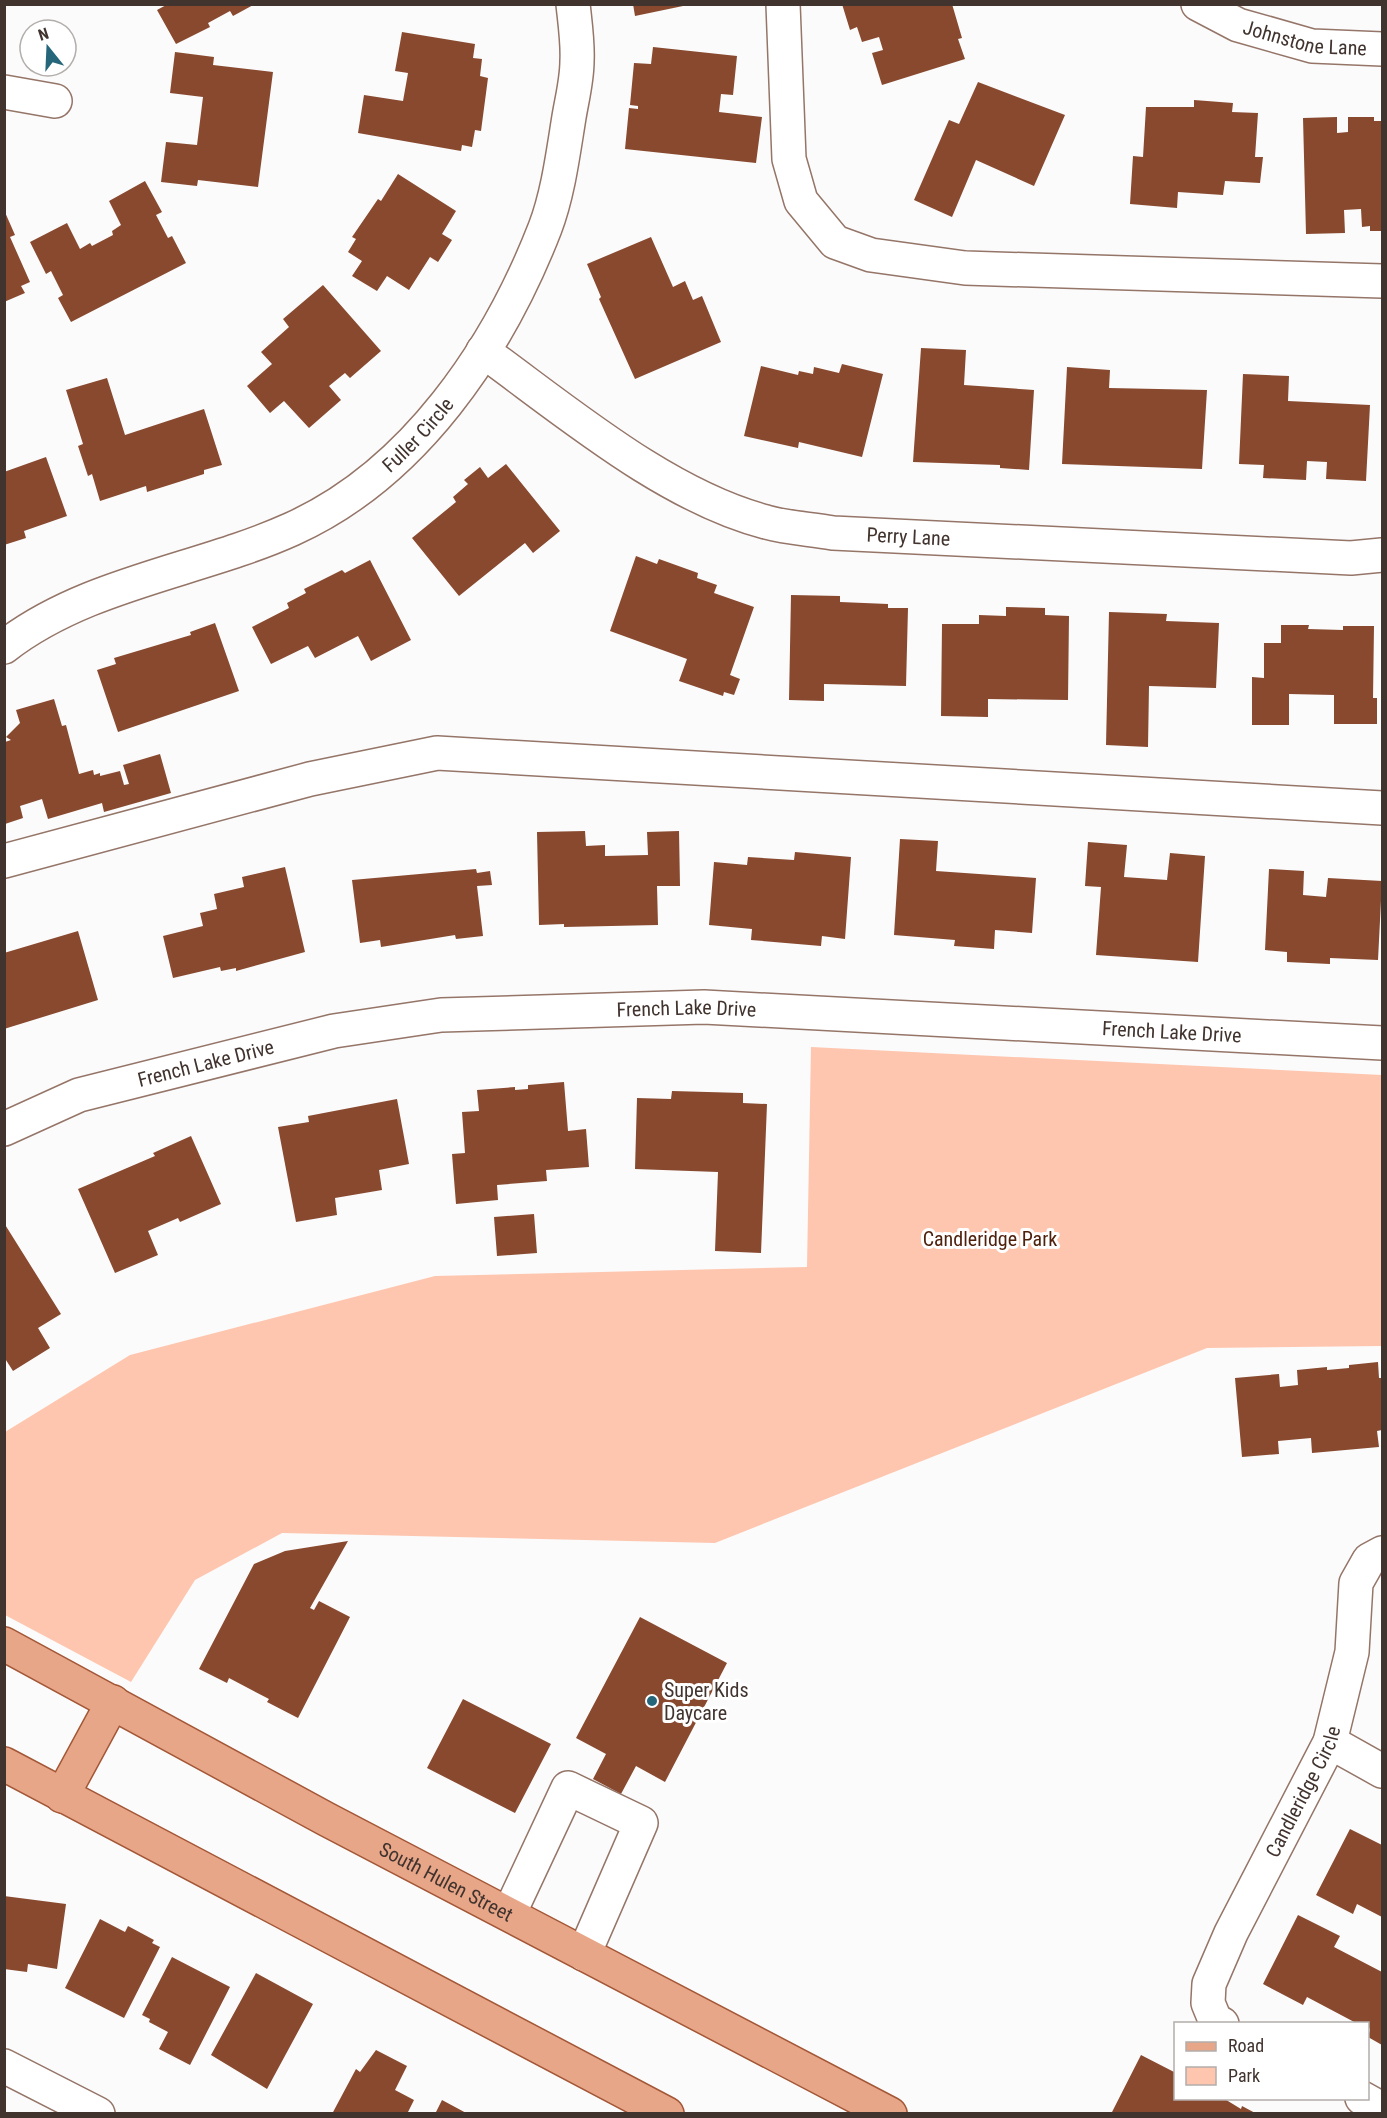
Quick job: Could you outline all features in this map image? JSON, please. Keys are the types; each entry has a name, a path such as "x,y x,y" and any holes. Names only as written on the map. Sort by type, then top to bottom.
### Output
{"main road":[{"name":"South Hulen Street","path":"4,1644 877,2111"},
{"path":"62,1796 112,1702"},
{"path":"4,1764 292,1914 667,2114"}],"street":[{"name":"Fuller Circle","path":"4,647 24,632 97,596 204,563 293,529 347,498 397,456 441,410 502,322 546,227 562,160 578,62 573,4"},
{"path":"783,4 789,159 801,201 835,242 871,255 965,268 1383,281"},
{"name":"Johnstone Lane","path":"1198,4 1238,25 1312,46 1383,49"},
{"path":"4,92 55,100"},
{"name":"Perry Lane","path":"483,351 634,459 712,503 766,523 833,533 1350,558 1383,555"},
{"path":"4,861 310,779 437,753 1383,808"},
{"name":"French Lake Drive","path":"4,1128 79,1095 334,1031 441,1015 704,1007 1383,1043"},
{"name":"Candleridge Circle","path":"1218,2022 1215,2020 1208,2003 1209,1984 1231,1933 1330,1743 1352,1652 1356,1583 1369,1560 1383,1553"},
{"path":"1330,1743 1383,1771"},
{"path":"509,1914 568,1788 641,1823 584,1954"},
{"path":"4,2066 98,2114"},
{"path":"1366,2100 1383,2109"}],"green space":[{"name":"Candleridge Park","path":"811,1047 1382,1075 1382,1346 1207,1348 715,1543 282,1533 195,1580 131,1682 5,1615 5,1432 130,1355 435,1276 807,1267"}],"building":[{"path":"168,4 255,4 233,16 230,11 208,23 210,27 176,44 157,10"},
{"path":"633,4 683,4 683,6 635,16"},
{"path":"842,4 952,4 962,38 958,39 965,59 882,85 872,53 883,50 879,37 862,42 857,27 850,30"},
{"path":"402,32 475,44 473,58 482,59 480,76 488,78 481,131 475,130 472,147 462,145 461,151 358,133 364,95 403,101 408,73 395,71"},
{"path":"653,47 737,56 733,95 721,94 719,112 762,117 756,163 625,149 629,108 638,109 638,106 630,105 634,63 651,64"},
{"path":"175,52 214,57 213,65 273,72 258,187 198,180 197,186 161,182 166,142 197,145 203,97 170,93"},
{"path":"978,82 1065,115 1034,186 976,160 952,217 914,200 949,120 959,124"},
{"path":"1194,100 1233,103 1232,112 1258,113 1255,157 1263,157 1260,183 1225,181 1223,195 1178,192 1177,208 1130,204 1133,156 1143,157 1146,107 1194,107"},
{"path":"1337,117 1337,133 1348,132 1348,117 1374,117 1374,121 1382,121 1382,231 1370,231 1370,226 1362,227 1361,209 1344,210 1345,233 1306,234 1303,118"},
{"path":"398,174 456,211 442,234 452,240 438,262 430,257 409,290 387,276 377,291 352,276 362,261 348,252 356,239 352,237 378,199 381,201"},
{"path":"145,181 162,212 156,215 168,238 172,236 186,263 71,322 58,298 63,295 51,271 46,274 30,242 67,223 80,249 90,243 92,246 113,235 112,231 121,225 109,201"},
{"path":"4,210 15,235 10,237 30,282 21,286 25,293 4,302"},
{"path":"651,237 673,287 685,281 693,300 702,296 721,342 635,379 599,299 601,297 587,264"},
{"path":"323,285 381,351 350,378 345,373 329,386 341,400 309,428 284,401 270,413 247,386 272,364 261,352 289,327 283,319"},
{"path":"921,348 966,350 964,385 1034,390 1029,470 1000,468 1000,465 913,462"},
{"path":"842,364 883,374 862,457 799,442 798,448 744,436 761,366 798,375 799,371 813,374 814,367 839,373"},
{"path":"1067,367 1110,370 1109,388 1207,390 1202,469 1062,464"},
{"path":"1243,374 1289,376 1288,401 1370,405 1366,481 1326,479 1327,462 1307,461 1306,480 1263,478 1264,465 1239,464"},
{"path":"107,378 125,435 204,409 222,465 204,470 204,474 147,492 146,486 100,501 92,474 88,476 78,446 83,444 66,390"},
{"path":"46,457 67,516 24,531 26,538 4,545 4,472"},
{"path":"506,464 560,531 533,553 525,543 459,596 412,538 456,502 453,497 468,484 464,480 480,467 488,478"},
{"path":"636,556 657,564 659,559 698,573 697,578 717,585 714,593 754,607 730,675 740,679 734,695 724,692 723,696 679,681 687,659 610,631"},
{"path":"370,560 411,640 371,661 358,636 315,658 308,646 271,664 252,627 289,608 287,603 306,593 304,589 342,570 345,573"},
{"path":"791,595 840,596 840,602 888,604 888,608 908,608 906,686 824,684 824,701 789,700"},
{"path":"1006,607 1045,608 1045,615 1069,616 1068,700 988,699 988,717 941,716 942,624 979,624 979,615 1006,616"},
{"path":"1109,612 1167,614 1166,621 1219,623 1216,688 1149,686 1148,747 1106,745"},
{"path":"215,623 239,691 118,732 97,670 116,664 114,658 191,635 190,632"},
{"path":"1281,625 1309,625 1308,629 1343,630 1343,626 1374,626 1373,698 1377,698 1377,724 1334,724 1334,695 1289,694 1289,725 1252,725 1252,677 1264,678 1264,643 1281,643"},
{"path":"54,699 62,726 66,725 79,774 93,770 94,775 100,773 100,776 120,771 124,785 129,784 123,765 160,754 171,793 104,812 102,803 48,819 42,799 20,806 23,818 5,824 5,742 11,740 6,737 20,723 16,710"},
{"path":"585,831 586,846 605,845 605,856 648,855 647,832 679,831 680,886 657,886 658,925 564,927 564,924 539,925 537,832"},
{"path":"900,839 938,841 936,871 1036,878 1032,933 995,930 994,949 954,946 955,940 894,935"},
{"path":"1088,842 1127,845 1124,877 1167,880 1170,853 1205,856 1198,962 1096,955 1101,887 1085,886"},
{"path":"795,852 851,857 845,939 822,936 821,946 751,940 752,929 709,925 714,862 747,865 748,857 794,860"},
{"path":"285,867 305,952 236,971 236,968 221,971 220,967 173,978 163,936 203,926 200,913 217,909 214,894 244,887 242,877"},
{"path":"476,869 477,873 490,871 492,885 477,886 483,936 456,939 455,935 381,947 380,940 360,943 352,880"},
{"path":"1269,869 1304,871 1303,895 1326,897 1328,878 1382,881 1378,960 1330,958 1330,964 1287,962 1287,952 1265,950"},
{"path":"78,931 98,1000 4,1029 4,953"},
{"path":"564,1082 568,1131 586,1129 589,1167 546,1170 547,1181 497,1185 498,1200 456,1204 452,1154 465,1153 462,1112 479,1111 477,1090 515,1087 515,1090 528,1089 528,1085"},
{"path":"672,1091 743,1093 743,1103 767,1104 761,1253 715,1251 718,1172 635,1169 637,1098 671,1099"},
{"path":"397,1099 409,1164 379,1170 382,1190 335,1198 337,1215 296,1222 278,1127 309,1122 308,1116"},
{"path":"191,1136 221,1204 180,1222 178,1218 148,1231 158,1255 115,1273 78,1189 155,1156 153,1153"},
{"path":"534,1214 537,1253 497,1256 494,1217"},
{"path":"4,1223 61,1314 38,1328 50,1348 13,1371 4,1357"},
{"path":"1378,1362 1379,1378 1382,1378 1382,1430 1377,1431 1379,1447 1312,1453 1311,1438 1278,1441 1279,1454 1242,1457 1235,1378 1279,1374 1280,1387 1298,1385 1297,1370 1327,1367 1327,1370 1349,1368 1349,1365"},
{"path":"348,1541 310,1608 314,1610 319,1601 350,1617 298,1718 267,1702 269,1699 229,1678 227,1683 199,1669 254,1564 285,1551"},
{"name":"Super Kids Daycare","path":"640,1617 727,1663 665,1782 636,1766 621,1794 593,1779 606,1754 576,1738"},
{"path":"463,1699 551,1744 515,1813 427,1768"},
{"path":"1350,1829 1382,1845 1382,1917 1357,1904 1353,1914 1316,1895"},
{"path":"4,1896 66,1904 57,1969 28,1964 27,1972 4,1969"},
{"path":"1298,1915 1340,1936 1334,1947 1382,1972 1382,2045 1369,2038 1369,2022 1354,2022 1307,1997 1303,2005 1263,1984"},
{"path":"100,1919 125,1932 128,1926 154,1940 152,1943 160,1947 124,2018 65,1988"},
{"path":"172,1957 230,1987 190,2065 159,2049 168,2032 149,2022 150,2019 142,2015"},
{"path":"256,1973 313,2004 267,2089 211,2055"},
{"path":"376,2050 407,2066 395,2090 414,2100 407,2114 332,2114 356,2069 360,2072"},
{"path":"1141,2055 1174,2072 1174,2100 1226,2100 1241,2109 1242,2106 1257,2114 1111,2114"},
{"path":"442,2100 468,2114 435,2114"}],"place":[{"name":"Super Kids Daycare","path":"652,1701"}]}
